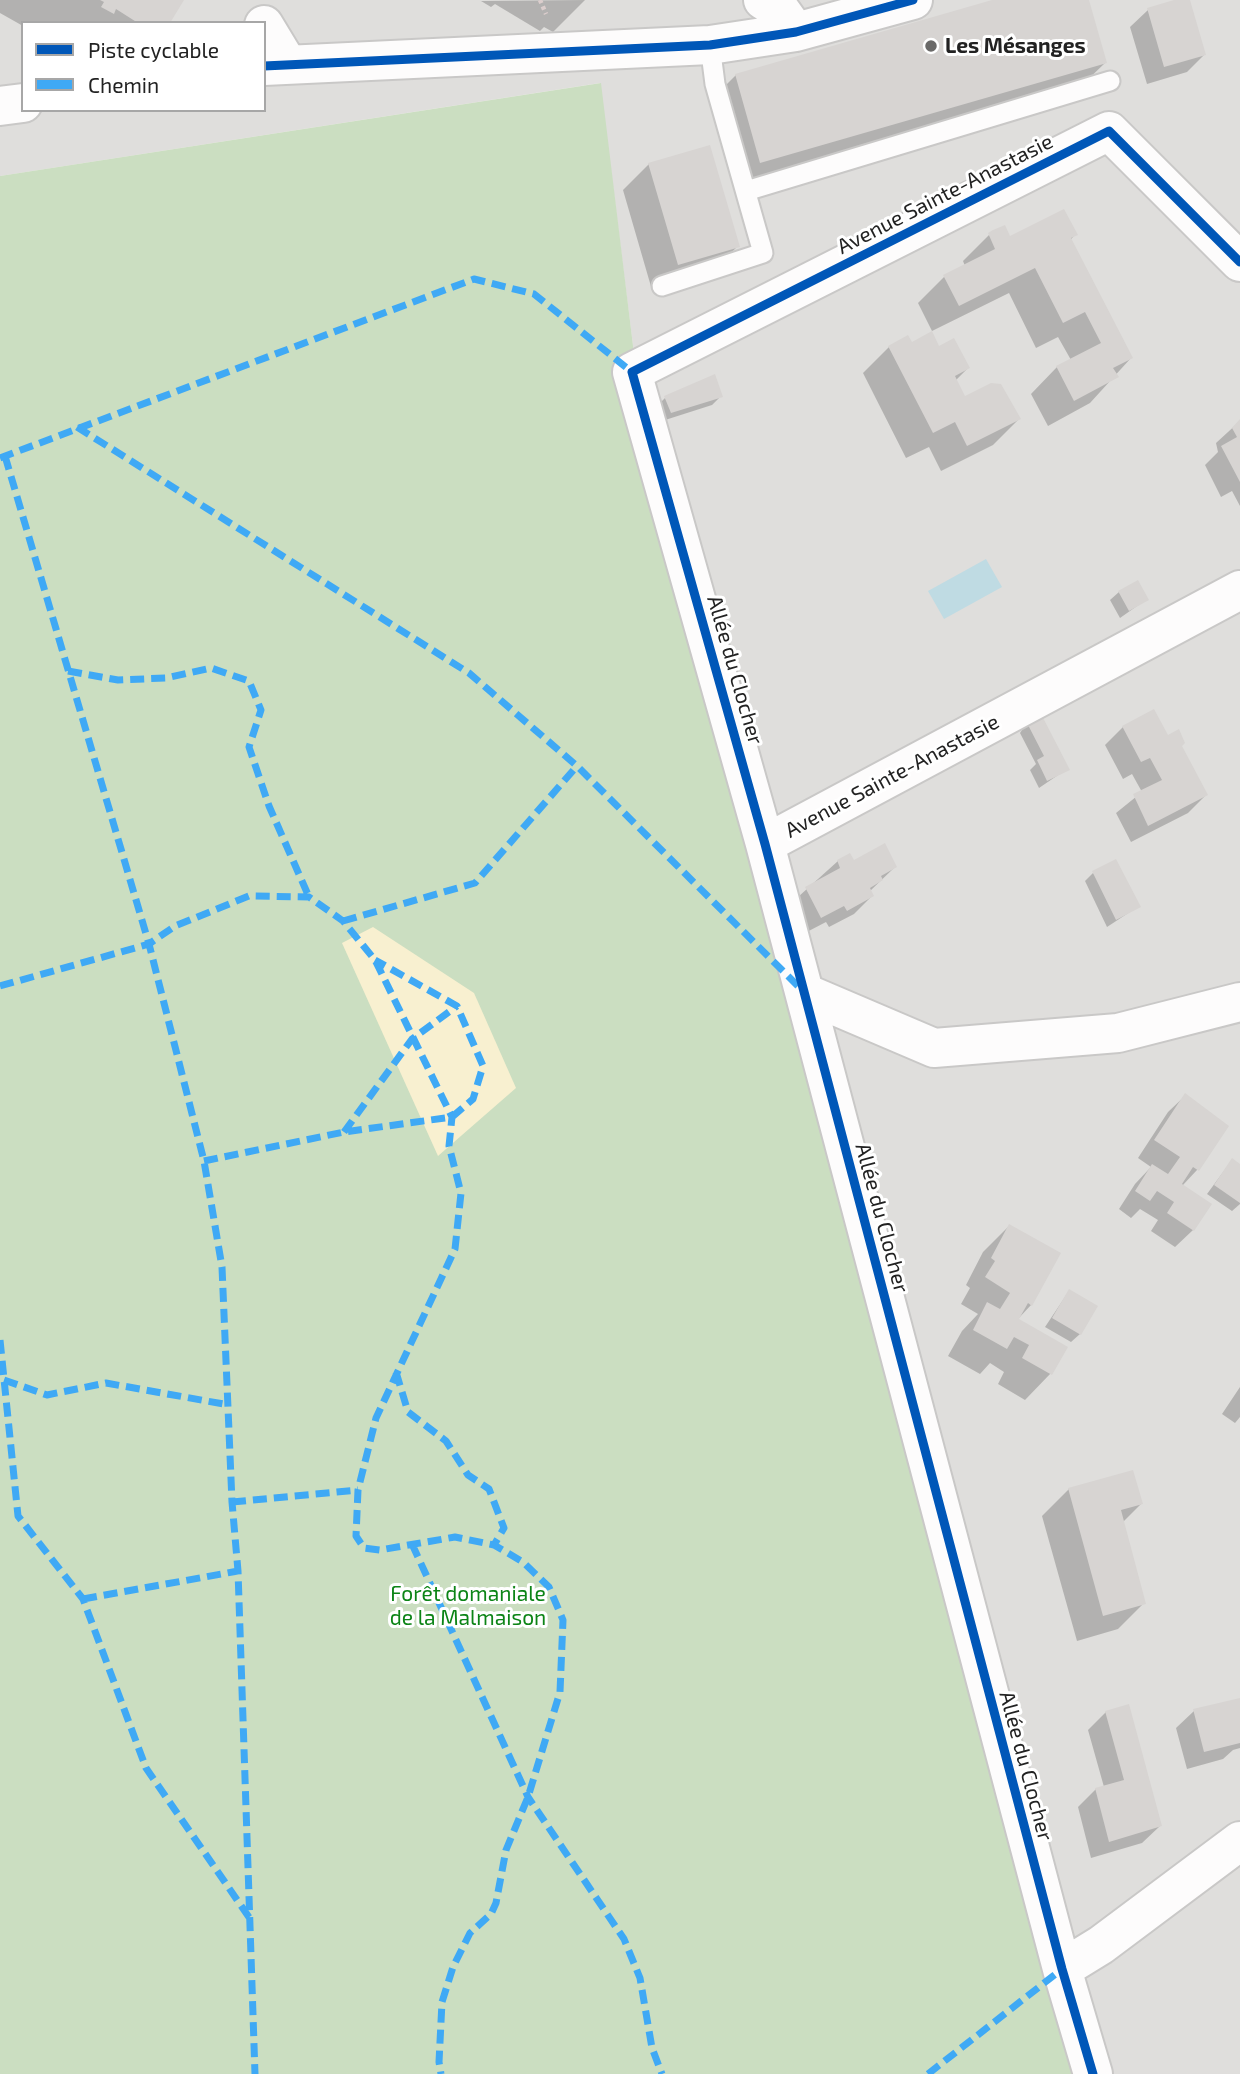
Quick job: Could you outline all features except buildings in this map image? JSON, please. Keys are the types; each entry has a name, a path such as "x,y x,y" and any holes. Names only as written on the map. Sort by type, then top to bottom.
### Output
{"street":[{"path":"242,0 260,21"},
{"path":"763,0 781,11 796,32"},
{"path":"266,33 276,65 710,46 796,32 914,0"},
{"path":"0,106 21,103"},
{"name":"Avenue Sainte-Anastasie","path":"632,372 1109,131 1240,262"},
{"name":"Allée du Clocher","path":"632,372 765,844 1062,1969 1093,2074"},
{"name":"Avenue Sainte-Anastasie","path":"765,844 1240,590"},
{"path":"805,993 934,1048 1118,1033 1240,1002"},
{"path":"1062,1969 1101,1945 1240,1841"}],"lane":[{"path":"662,286 764,253 715,84 710,46"},
{"path":"746,191 1110,81"}],"shaded area":[{"path":"0,0 1240,0 1240,2074 1078,2074 634,354 600,83 0,176"}],"green space":[{"name":"Forêt domaniale de la Malmaison","path":"601,83 634,354 1078,2074 0,2074 0,176"}],"sand":[{"path":"373,927 474,993 516,1088 438,1156 342,943"}],"water":[{"path":"986,559 1002,587 944,619 928,591"}],"marked path":[{"path":"0,458 474,279 534,294 632,372"},
{"path":"77,427 469,673 577,766 800,988"},
{"path":"5,456 149,944 204,1161 222,1267 232,1502 238,1571 255,2074"},
{"path":"68,671 118,680 166,678 211,668 249,681 261,710 249,747 269,806 309,897"},
{"path":"343,921 475,883 577,766"},
{"path":"0,986 149,944 175,926 249,896 309,897 343,921 375,960 452,1117 449,1146 461,1193 455,1249 376,1418 358,1490 356,1536 364,1548 380,1550 455,1537 494,1545 523,1562 549,1587 563,1620 560,1692 528,1797 506,1850 496,1903 491,1914 470,1933 453,1967 442,2002 439,2062 441,2074"},
{"path":"204,1161 344,1132 452,1117 473,1099 483,1066 457,1006 375,960"},
{"path":"344,1132 412,1039 457,1006"},
{"path":"0,1340 18,1516 83,1599 146,1768 251,1920"},
{"path":"396,1372 408,1412 446,1441 468,1475 489,1489 504,1528 494,1545"},
{"path":"4,1380 47,1395 106,1383 229,1405"},
{"path":"232,1502 358,1490"},
{"path":"412,1544 528,1797 624,1939 640,1978 652,2048 662,2074"},
{"path":"83,1599 238,1571"},
{"path":"928,2074 1062,1969"}],"cycle path":[{"path":"266,66 710,45 796,32 913,0"},
{"path":"1093,2074 1062,1969 765,844 632,372 1109,131 1240,262"}],"place":[{"name":"Les Mésanges","path":"931,46"}]}
